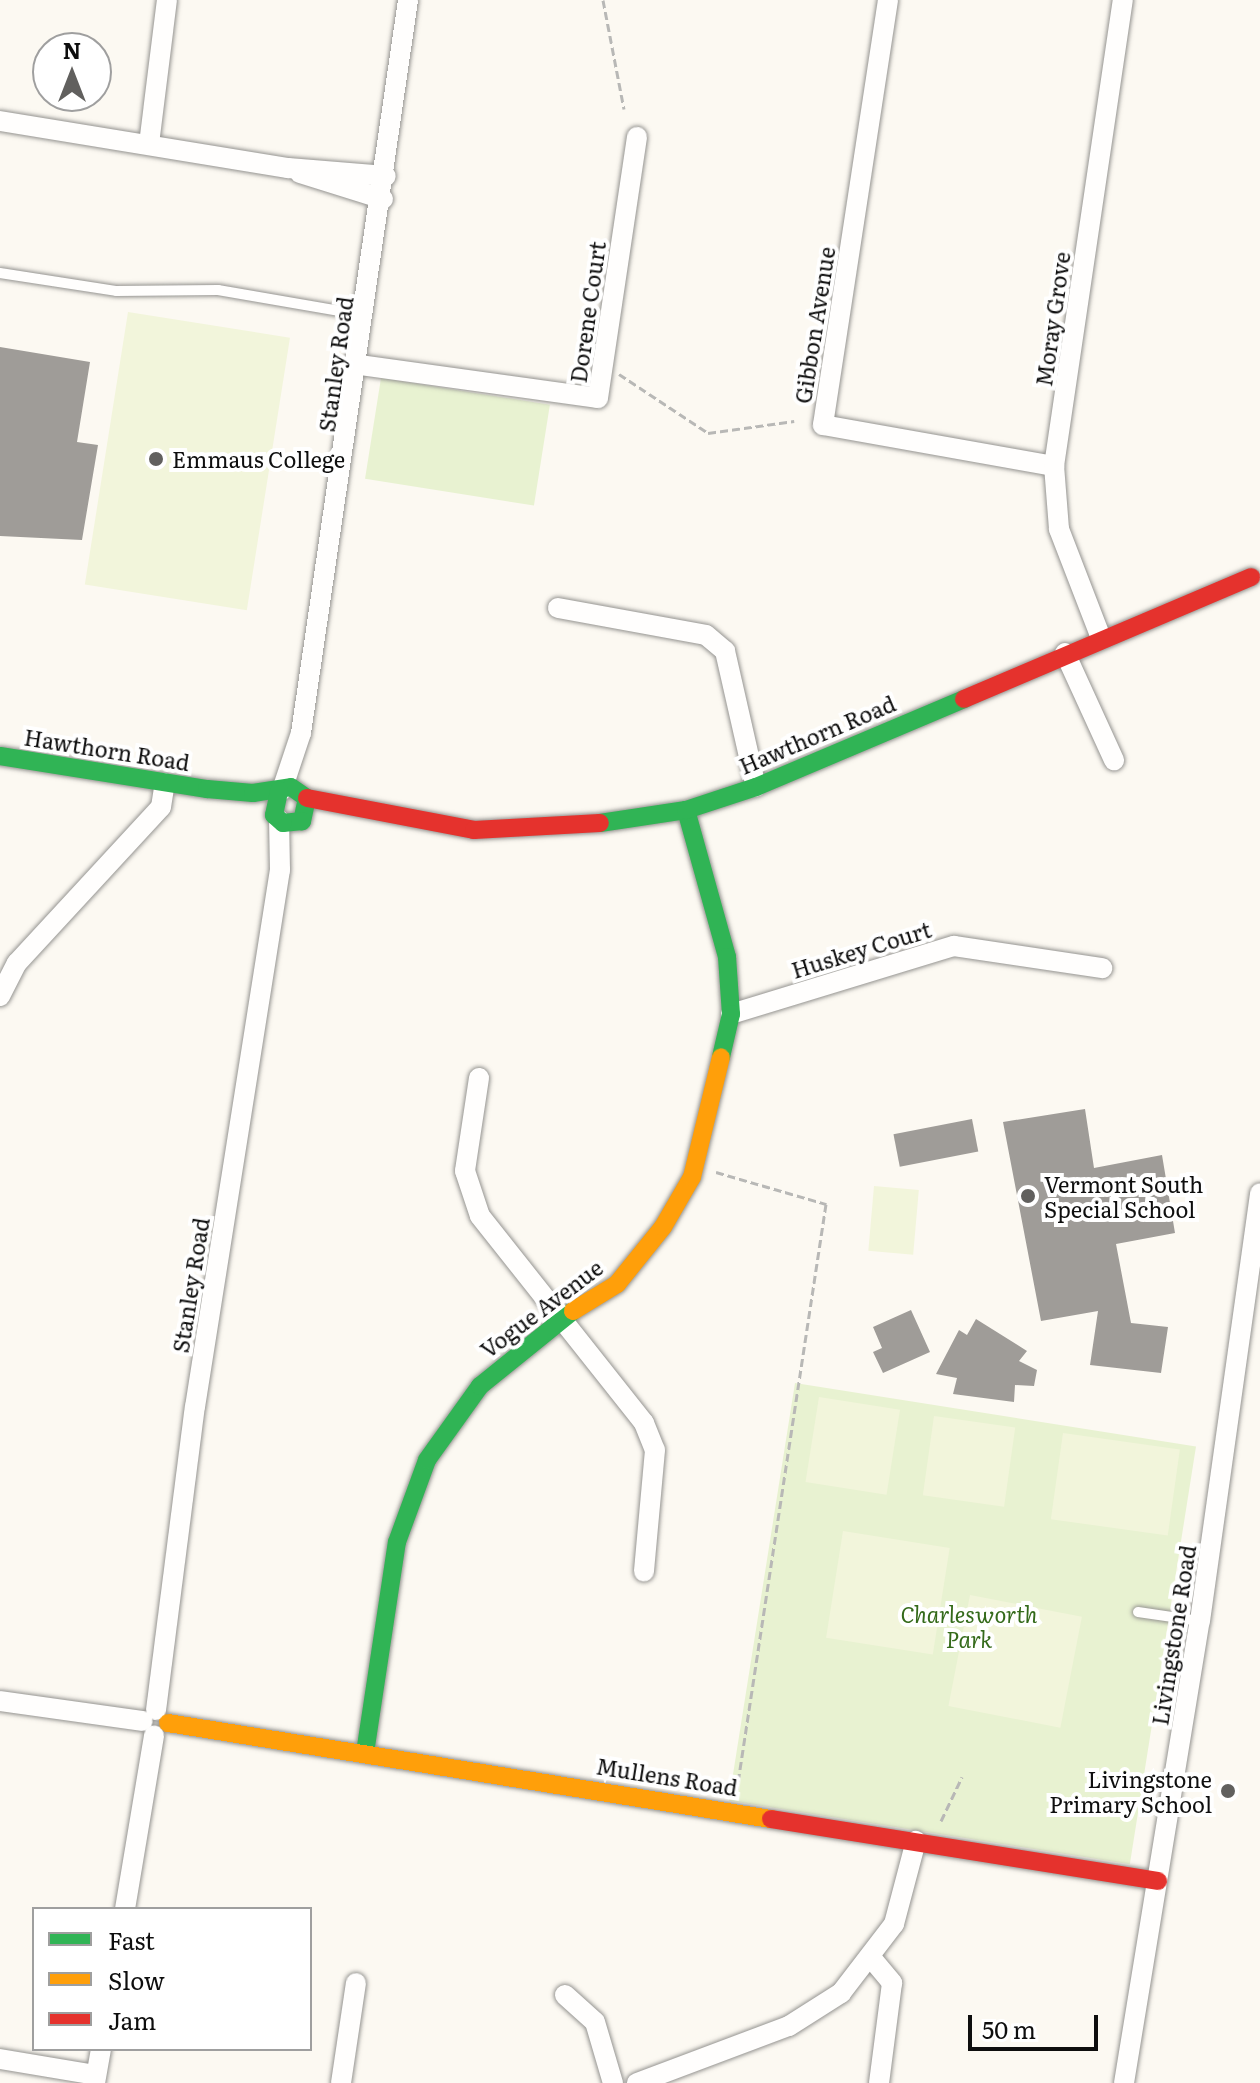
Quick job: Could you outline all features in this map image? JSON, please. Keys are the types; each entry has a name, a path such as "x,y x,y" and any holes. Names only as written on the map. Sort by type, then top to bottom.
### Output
{"street":[{"name":"Stanley Road","path":"280,790 301,733 360,365 408,0"},
{"name":"Gibbon Avenue","path":"888,0 823,425 1054,466"},
{"name":"Moray Grove","path":"1101,638 1059,529 1054,466 1123,0"},
{"path":"149,144 171,2"},
{"path":"0,121 288,168 386,176"},
{"name":"Dorene Court","path":"360,365 598,398 637,137"},
{"path":"288,168 383,199"},
{"path":"1255,556 1255,581"},
{"name":"Hawthorn Road","path":"0,756 207,789 280,790 378,816 474,830 552,830 686,810 756,787 1101,638 1255,581"},
{"path":"558,608 706,635 725,651 756,787"},
{"path":"1065,653 1114,760"},
{"name":"Stanley Road","path":"301,733 306,797"},
{"path":"0,996 17,963 161,807 165,783"},
{"name":"Hawthorn Road","path":"207,789 278,820 378,816"},
{"path":"278,820 272,802 280,790"},
{"path":"301,821 306,797"},
{"name":"Vogue Avenue","path":"365,1753 397,1542 427,1460 480,1386 558,1320 617,1284 663,1227 692,1177 731,1014 727,957 686,810"},
{"name":"Stanley Road","path":"125,1907 155,1722 195,1407 280,870 278,820"},
{"name":"Stanley Road","path":"280,870 301,821"},
{"name":"Huskey Court","path":"731,1014 954,946 1102,968"},
{"path":"479,1078 465,1171 475,1201 558,1320 644,1423 655,1450 644,1572"},
{"name":"Livingstone Road","path":"1124,2083 1200,1621 1255,1258 1260,1193"},
{"name":"Mullens Road","path":"0,1701 365,1753 1158,1881"},
{"path":"637,2083 789,2026 841,1993 873,1960 894,1924 916,1841"},
{"path":"873,1960 892,1983 879,2083"},
{"path":"341,2083 356,1983"},
{"path":"565,1995 595,2022 613,2083"},
{"path":"0,2059 96,2079 101,2051"}],"lane":[{"path":"0,273 116,291 218,290 367,316"},
{"path":"1138,1612 1200,1621"}],"path":[{"path":"603,0 624,109"},
{"path":"619,374 708,433 794,421"},
{"path":"713,1171 826,1204 737,1789"},
{"path":"941,1821 962,1777"}],"green space":[{"path":"128,312 290,338 247,610 85,585"},
{"path":"381,378 550,405 534,505 365,479"},
{"path":"874,1186 919,1190 913,1255 868,1251"},
{"name":"Charlesworth Park","path":"795,1383 1196,1447 1130,1864 729,1801"},
{"path":"819,1397 900,1410 887,1495 806,1482"},
{"path":"934,1416 1015,1427 1004,1507 923,1495"},
{"path":"1063,1433 1180,1449 1168,1536 1051,1519"},
{"path":"843,1531 950,1548 933,1655 826,1638"},
{"path":"970,1595 1082,1617 1060,1728 948,1706"}],"building":[{"path":"0,347 90,362 77,442 98,445 82,540 0,536"},
{"path":"1085,1109 1094,1168 1162,1155 1175,1233 1116,1244 1131,1323 1168,1327 1161,1373 1090,1365 1098,1311 1041,1321 1003,1122"},
{"path":"972,1119 978,1151 900,1167 893,1134"},
{"path":"911,1310 930,1352 883,1373 873,1352 882,1348 873,1327"},
{"path":"976,1319 1027,1351 1019,1361 1037,1370 1034,1386 1015,1385 1014,1402 953,1394 957,1378 936,1374 959,1330 967,1335"}],"traffic: fast":[{"path":"600,823 686,810 756,787 964,699"},
{"path":"0,756 207,789 253,793 291,787 307,798 302,821 283,823 274,815 279,791"},
{"path":"686,810 727,957 731,1014 721,1057"},
{"path":"365,1753 397,1542 427,1460 480,1386 573,1311"}],"traffic: slow":[{"path":"573,1311 617,1284 663,1227 692,1177 721,1057"},
{"path":"168,1723 771,1819"}],"traffic: jam":[{"path":"964,699 1251,577"},
{"path":"307,798 474,830 600,823"},
{"path":"771,1819 1158,1881"}],"place":[{"name":"Emmaus College","path":"156,459"},
{"name":"Vermont South Special School","path":"1028,1196"},
{"name":"Livingstone Primary School","path":"1228,1791"}]}
